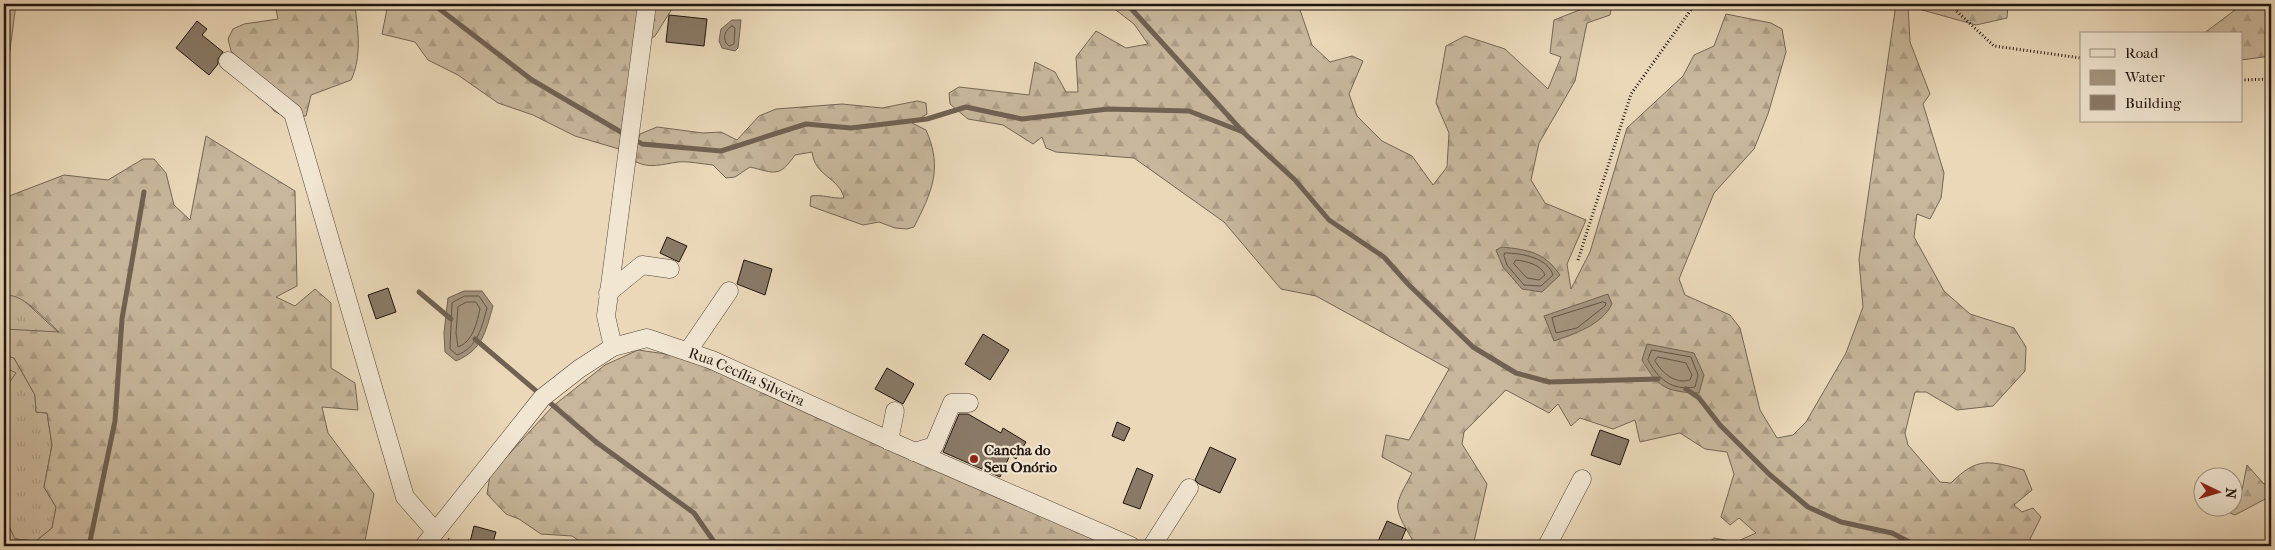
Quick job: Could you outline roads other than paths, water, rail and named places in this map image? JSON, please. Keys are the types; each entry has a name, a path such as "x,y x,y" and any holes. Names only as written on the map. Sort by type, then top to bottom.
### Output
{"street":[{"path":"613,347 606,316 608,293 647,4"},
{"path":"228,61 293,113 405,497 435,531"},
{"path":"608,293 642,265 670,268"},
{"path":"688,352 729,291"},
{"name":"Rua Cecília Silveira","path":"424,546 542,398 579,369 613,347 647,338 712,360 889,441 1131,546"},
{"path":"914,452 934,446 952,403 969,403"},
{"path":"889,441 895,411"},
{"path":"1547,546 1582,479"},
{"path":"1152,546 1189,488"}],"water":[{"path":"732,20 741,20 738,48 735,51 722,48 719,41 721,29"},
{"path":"1502,247 1528,251 1542,257 1560,275 1542,292 1522,289 1503,267 1496,250"},
{"path":"464,291 482,291 493,306 482,339 472,351 456,361 445,352 444,333 448,298"},
{"path":"1608,294 1612,304 1602,318 1587,328 1554,341 1544,316"},
{"path":"1647,344 1694,353 1704,375 1699,393 1671,390 1653,377 1642,360"}],"waterway":[{"path":"433,4 532,80 626,135"},
{"path":"1127,4 1244,133 1295,180 1329,220 1384,257 1408,284 1473,347 1516,373 1549,382 1658,379"},
{"path":"634,139 642,144 721,151 806,124 851,128 927,119 966,107 1022,119 1108,109 1189,111 1243,132"},
{"path":"89,546 115,421 122,319 144,192"},
{"path":"419,292 451,319"},
{"path":"475,339 596,442 694,513 717,546"},
{"path":"1686,389 1699,398 1720,425 1769,474 1808,507 1841,522 1892,533 1917,546"}],"place":[{"name":"Cancha do Seu Onório","path":"974,459"}]}
